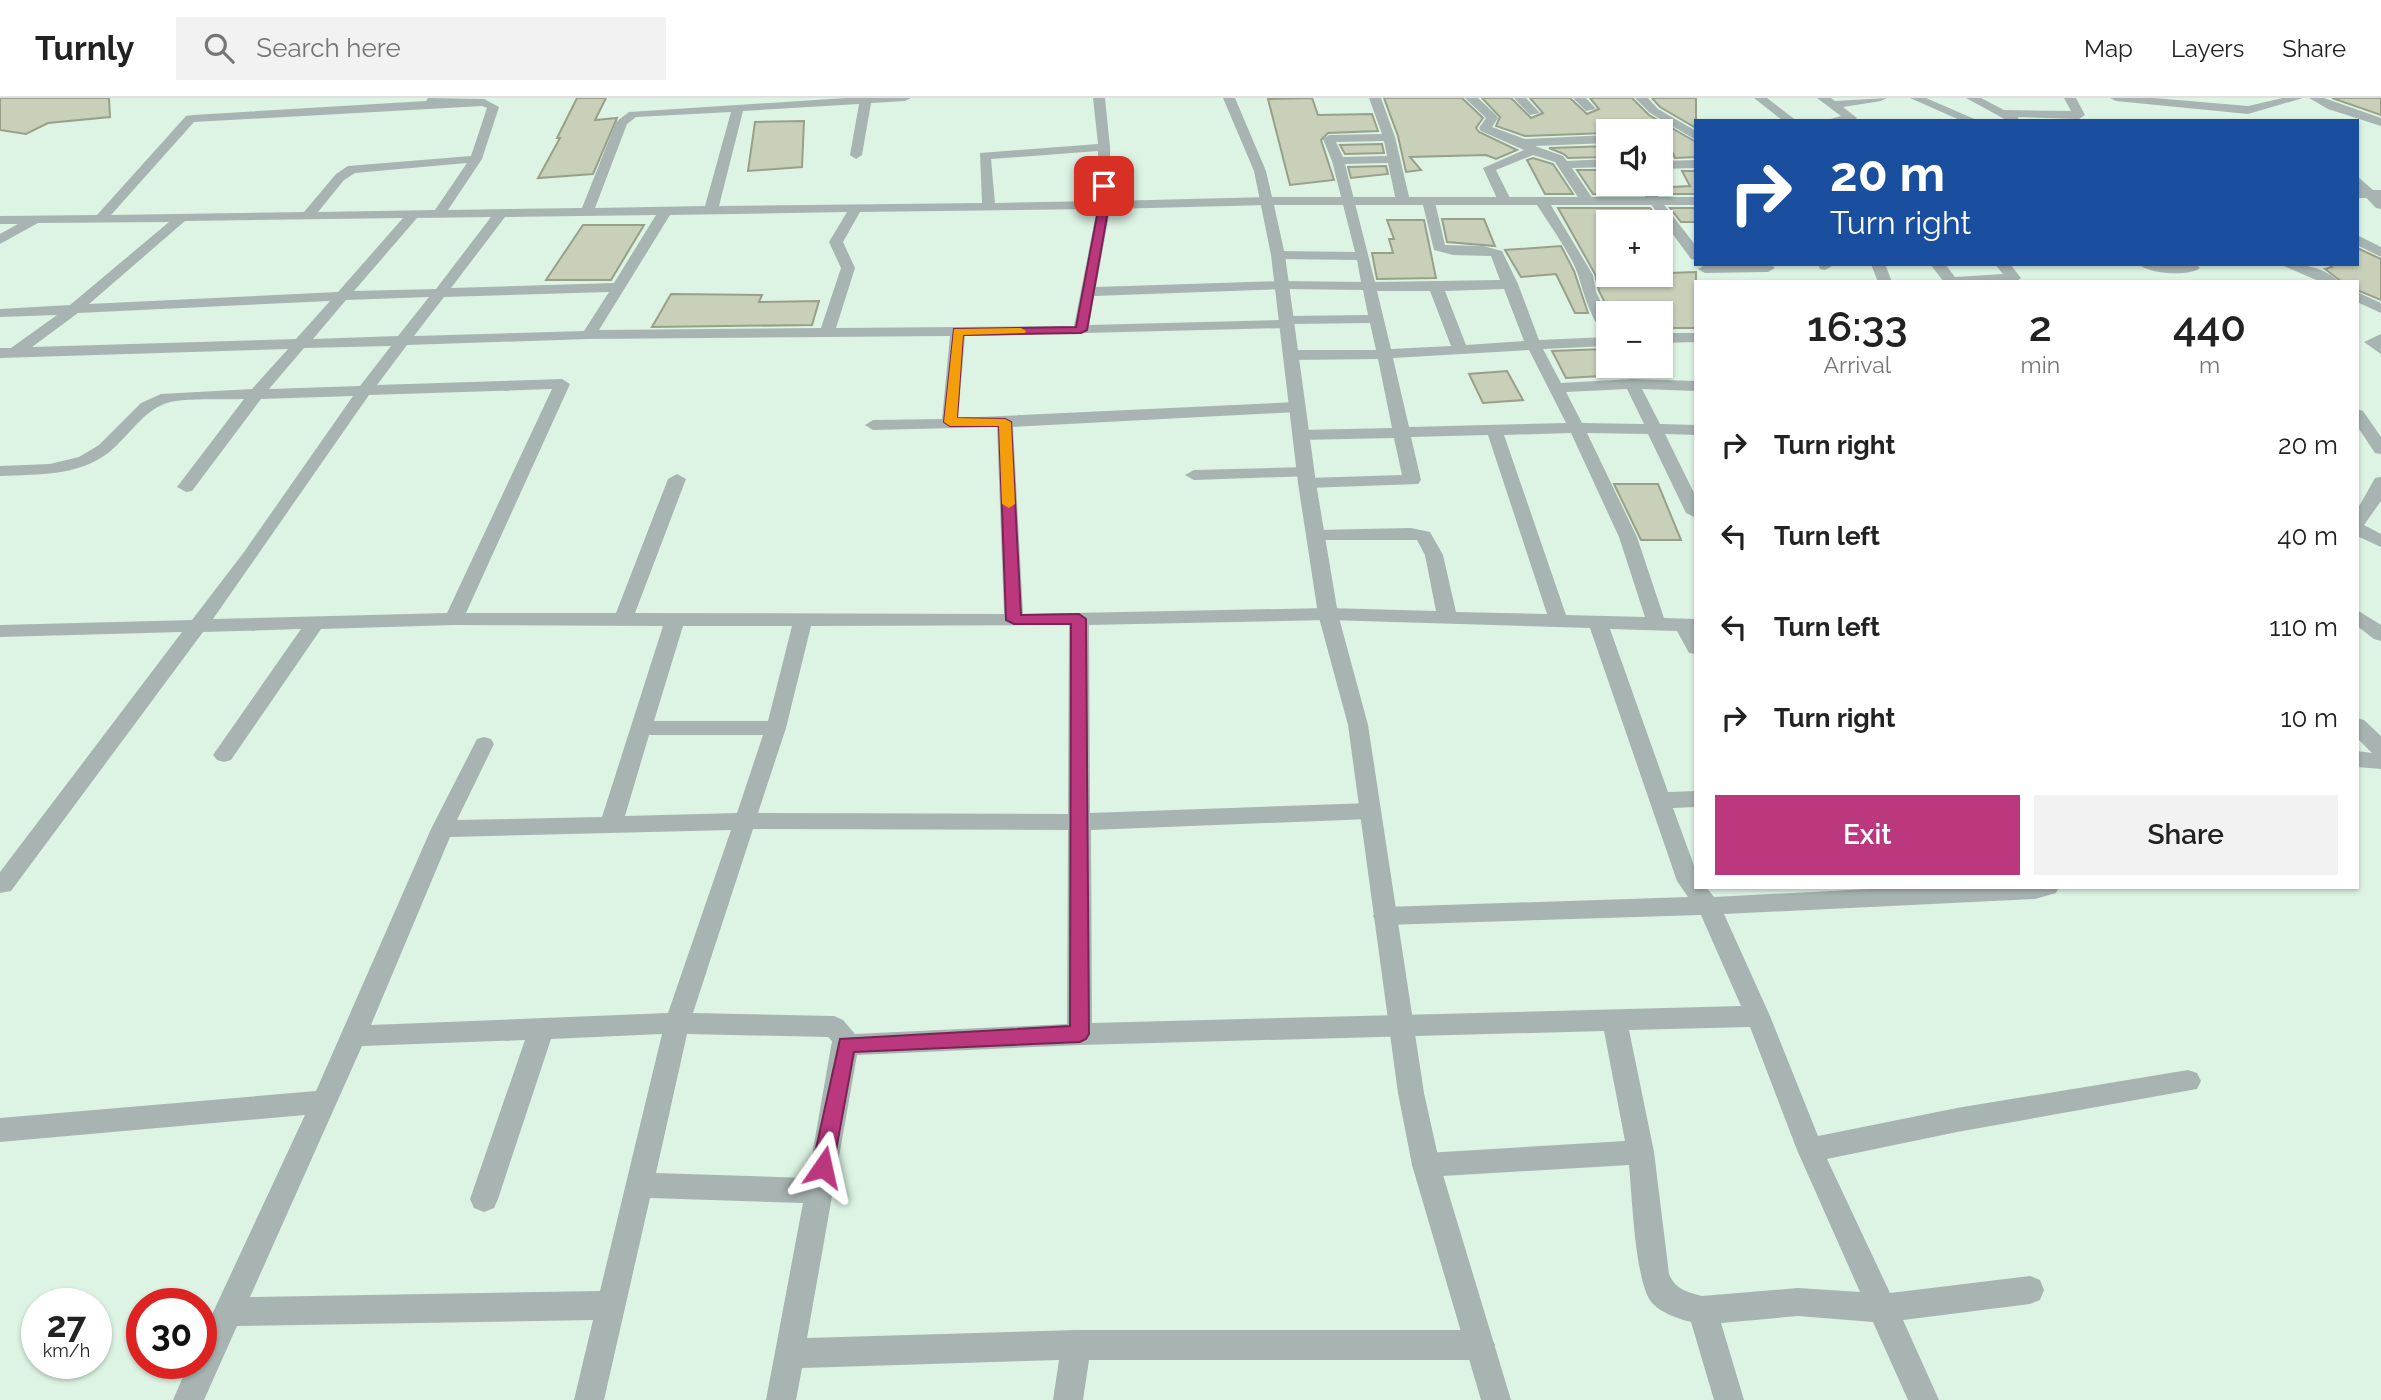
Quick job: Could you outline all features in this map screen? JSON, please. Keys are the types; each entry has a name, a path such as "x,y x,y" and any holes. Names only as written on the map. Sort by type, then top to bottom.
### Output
{"street":[{"path":"587,212 626,117 643,112 905,98"},
{"path":"1081,330 1104,205 1104,147 1099,98"},
{"path":"1229,98 1260,171 1278,255 1296,407 1328,614 1358,725 1400,1027 1426,1165 1496,1400"},
{"path":"1375,98 1389,137 1403,201"},
{"path":"1471,98 1492,118 1485,128 1556,158 1588,202"},
{"path":"1520,98 1534,113"},
{"path":"1579,98 1590,109"},
{"path":"1642,98 1654,111 1694,135"},
{"path":"1760,98 1788,119"},
{"path":"1829,102 1881,98"},
{"path":"1916,98 1968,119"},
{"path":"1972,98 2011,119 2079,115 2070,98"},
{"path":"2116,98 2187,101 2248,110 2267,101 2297,98"},
{"path":"2315,98 2332,107 2381,122"},
{"path":"856,155 866,100"},
{"path":"2138,100 2151,114"},
{"path":"100,219 190,119 432,101 492,104 494,107 476,159 439,214"},
{"path":"1829,102 1851,118 1844,119"},
{"path":"711,210 738,107"},
{"path":"2248,110 2255,119"},
{"path":"1194,475 1411,481 1404,432 1349,201 1329,139 1389,137"},
{"path":"1506,202 1489,168 1528,147 1596,140"},
{"path":"989,207 984,156 1104,147"},
{"path":"308,216 340,177 352,169 476,159"},
{"path":"1338,161 1394,159"},
{"path":"1563,165 1596,164"},
{"path":"1673,165 1694,164"},
{"path":"2369,194 2381,205"},
{"path":"1650,196 1694,253"},
{"path":"0,220 1268,201 1694,201"},
{"path":"1429,201 1439,247 1453,251 1493,251 1511,284 1533,344 1578,428 1628,537 1657,624"},
{"path":"1542,202 1586,275 1589,292 1596,306"},
{"path":"827,332 848,268 836,242 856,208"},
{"path":"589,335 666,210"},
{"path":"3,885 250,556 365,390 501,213"},
{"path":"186,487 257,393 414,214"},
{"path":"0,364 8,353 74,310 181,218"},
{"path":"0,240 34,220"},
{"path":"2359,240 2379,251"},
{"path":"1278,255 1361,256"},
{"path":"1707,272 1767,266"},
{"path":"1939,266 1951,280"},
{"path":"1973,280 2014,278 2004,266"},
{"path":"2150,266 2192,266 2205,280"},
{"path":"2293,266 2314,272 2328,280"},
{"path":"1088,292 1283,285 1436,287 1511,284"},
{"path":"0,313 340,296 617,287"},
{"path":"1436,287 1460,349"},
{"path":"2359,297 2381,309"},
{"path":"8,353 589,335 1081,330 1375,319"},
{"path":"950,422 958,332"},
{"path":"1673,338 1694,337"},
{"path":"2381,339 2372,342 2381,349"},
{"path":"1291,355 1385,354 1596,341"},
{"path":"0,471 58,468 80,463 97,454 159,399 257,393 562,384 454,619"},
{"path":"1556,388 1632,384 1694,386"},
{"path":"1632,384 1694,511"},
{"path":"873,425 1005,422 1296,407"},
{"path":"1005,422 1014,620"},
{"path":"1300,435 1578,428 1694,430"},
{"path":"1494,430 1559,621"},
{"path":"2369,431 2381,449"},
{"path":"623,619 677,479"},
{"path":"2359,520 2370,506 2381,482"},
{"path":"2359,529 2381,542"},
{"path":"1316,536 1411,533 1424,536 1434,555 1447,616"},
{"path":"2359,614 2381,610"},
{"path":"0,631 454,619 1014,620 1328,614 1690,625"},
{"path":"2359,616 2381,635"},
{"path":"611,824 675,619"},
{"path":"1079,619 1080,1034"},
{"path":"589,1400 677,1023 776,728 803,620"},
{"path":"224,755 315,622"},
{"path":"1598,622 1688,881 1694,888"},
{"path":"2359,727 2381,749"},
{"path":"641,728 776,728"},
{"path":"188,1400 354,1036 442,829 484,744"},
{"path":"2359,759 2381,761"},
{"path":"1659,800 1694,799"},
{"path":"442,829 744,821 1079,822 1370,811"},
{"path":"1694,889 1708,906 1758,1016 1810,1150 1924,1400"},
{"path":"1385,916 1708,906 1828,894 2039,889"},
{"path":"846,1045 1080,1034 1758,1016"},
{"path":"1614,1020 1641,1152 1655,1274 1662,1293 1681,1305 1702,1310 1798,1302 1884,1308 2030,1290"},
{"path":"354,1036 677,1023 834,1027 843,1035 846,1045 781,1400"},
{"path":"484,1199 542,1028"},
{"path":"1810,1150 1957,1119 2188,1081"},
{"path":"0,1130 324,1102"},
{"path":"1426,1165 1641,1152"},
{"path":"639,1185 818,1191"},
{"path":"229,1312 611,1304"},
{"path":"1702,1310 1729,1400"},
{"path":"790,1353 1076,1345 1480,1345"},
{"path":"1068,1400 1076,1345"}],"building":[{"path":"0,98 109,98 110,117 48,123 26,134 0,130"},
{"path":"577,98 606,98 595,120 617,118 593,174 538,178 560,138 557,138"},
{"path":"1312,98 1318,115 1372,114 1378,131 1328,133 1321,140 1334,180 1290,185 1268,99"},
{"path":"1384,98 1462,98 1483,118 1476,128 1479,132 1517,150 1496,159 1486,155 1410,157 1421,170 1406,172 1398,136"},
{"path":"1482,98 1511,98 1531,118 1543,113 1530,98 1570,98 1587,114 1599,109 1590,98 1632,98 1656,119 1596,119 1596,133 1525,136 1496,126 1500,117"},
{"path":"1652,98 1696,98 1694,127 1660,107"},
{"path":"2332,98 2381,98 2381,115"},
{"path":"804,121 802,167 748,171 755,122"},
{"path":"1673,129 1694,141 1694,157 1675,158"},
{"path":"1382,144 1384,153 1345,154 1340,145"},
{"path":"1596,146 1596,157 1568,158 1549,148"},
{"path":"1533,158 1553,164 1573,194 1545,194 1527,160"},
{"path":"1386,166 1388,174 1351,178 1348,167"},
{"path":"1577,170 1596,170 1596,194 1593,194"},
{"path":"1682,171 1694,171 1694,194 1673,194 1673,187 1690,186"},
{"path":"1558,208 1650,208 1652,210 1596,210 1596,278"},
{"path":"1670,208 1694,208 1694,222 1681,222"},
{"path":"1442,219 1484,219 1495,246 1447,242"},
{"path":"1387,220 1424,220 1436,278 1377,279 1372,253 1393,253 1389,239 1394,239"},
{"path":"583,225 644,225 611,280 546,280"},
{"path":"1561,246 1574,271 1588,313 1575,313 1556,274 1521,277 1505,250"},
{"path":"2359,249 2381,259 2381,300 2359,291 2359,280 2339,280 2325,269 2359,266"},
{"path":"1696,272 1694,328 1673,328 1673,301 1604,301 1598,287 1673,287 1673,273"},
{"path":"671,294 762,295 759,302 819,301 812,325 652,327"},
{"path":"1596,349 1596,376 1566,378 1552,351"},
{"path":"1507,371 1523,400 1483,403 1469,374"},
{"path":"1614,484 1658,484 1681,540 1641,540"}],"slow traffic":[{"path":"1009,504 1005,422 950,422 958,332 1021,331"}],"route":[{"path":"823,1167 846,1045 1080,1034 1079,619 1014,620 1005,422 950,422 958,332 1081,330 1104,205 1104,186"}]}
